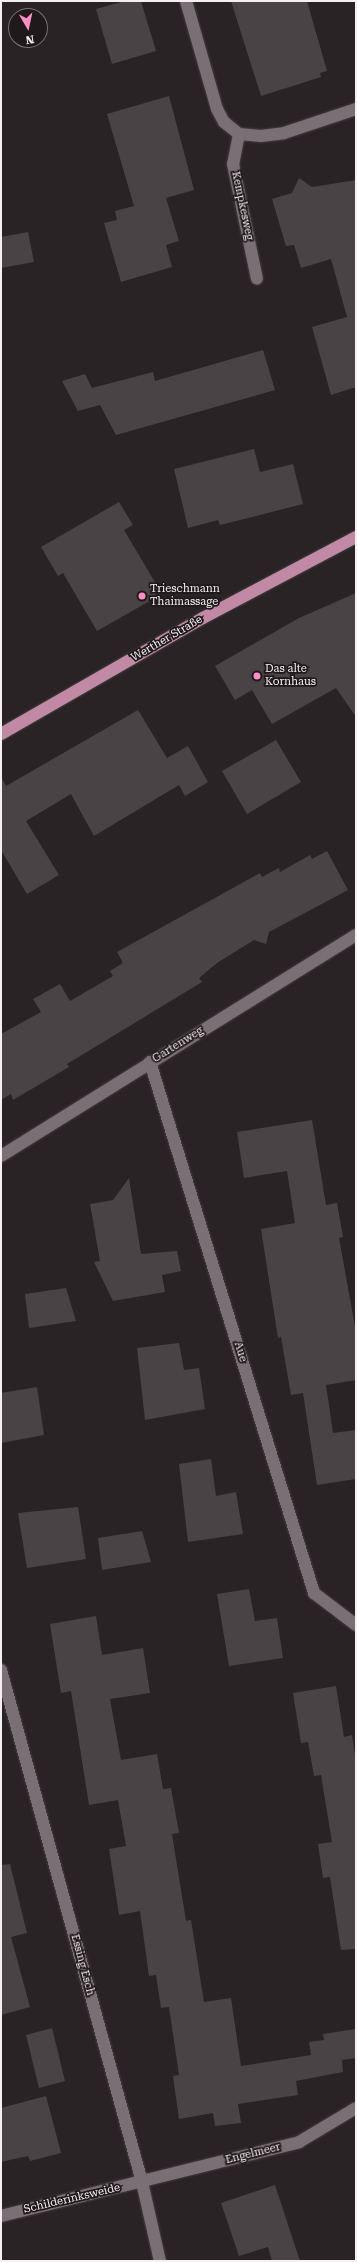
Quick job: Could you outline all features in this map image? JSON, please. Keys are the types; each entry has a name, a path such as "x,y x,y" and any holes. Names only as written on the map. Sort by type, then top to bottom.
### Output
{"main road":[{"name":"Werther Straße","path":"1,734 203,618 356,537"}],"street":[{"path":"186,1 217,109 224,122 238,134 261,136 284,132 356,109"},
{"name":"Kempkesweg","path":"238,134 233,164 257,279"},
{"name":"Gartenweg","path":"1,1156 150,1062 356,936"},
{"name":"Aue","path":"150,1062 314,1593 356,1625"},
{"name":"Essing Esch","path":"1,1670 142,2182 160,2261"},
{"name":"Engelmeer","path":"142,2182 299,2142 356,2108"},
{"name":"Schilderinksweide","path":"1,2216 142,2182"}],"building":[{"path":"125,1 141,1 156,51 112,64 96,9"},
{"path":"231,1 307,1 327,71 320,73 321,77 261,96"},
{"path":"169,96 194,190 166,198 179,241 166,245 172,267 121,282 104,223 117,220 115,211 134,206 107,114"},
{"path":"299,178 312,187 356,180 356,387 331,395 312,327 347,317 331,259 301,268 294,245 286,246 272,199 292,193"},
{"path":"28,232 34,262 1,268 1,237"},
{"path":"263,350 275,390 116,435 100,405 78,411 62,381 85,374 92,388 153,372 155,381"},
{"path":"254,449 260,472 293,464 303,504 220,525 218,520 188,528 174,469"},
{"path":"119,502 133,525 124,530 162,594 97,631 63,573 58,576 41,547"},
{"path":"356,593 356,717 336,688 272,724 252,690 235,700 215,666 299,618"},
{"path":"138,710 167,758 188,746 208,782 185,796 179,785 94,836 71,794 26,821 59,875 27,894 1,850 1,777 6,786"},
{"path":"276,740 301,782 247,814 222,771"},
{"path":"327,851 348,890 269,932 266,944 254,940 217,963 199,978 202,982 67,1064 69,1067 13,1100 11,1094 1,1100 1,1034 41,1012 33,999 60,984 70,1001 113,976 110,971 123,963 117,952 260,873 262,877 279,868 280,872 310,855 312,859"},
{"path":"312,1120 326,1205 337,1203 343,1237 339,1238 356,1332 356,1380 326,1385 333,1433 356,1430 356,1479 317,1485 303,1393 291,1395 281,1337 278,1338 261,1229 295,1223 287,1171 244,1178 237,1132"},
{"path":"129,1178 141,1254 177,1251 181,1271 162,1275 165,1292 113,1301 94,1262 100,1261 90,1204 113,1200"},
{"path":"66,1288 76,1321 29,1328 25,1294"},
{"path":"179,1343 184,1370 199,1368 205,1409 145,1420 137,1348"},
{"path":"37,1387 44,1435 1,1443 1,1393"},
{"path":"211,1459 216,1496 236,1492 243,1534 188,1542 179,1464"},
{"path":"78,1507 86,1559 27,1568 18,1513"},
{"path":"142,1531 151,1562 102,1570 98,1538"},
{"path":"249,1589 255,1621 277,1618 283,1658 229,1666 217,1594"},
{"path":"96,1616 102,1655 143,1648 150,1693 110,1699 121,1760 157,1754 163,1789 171,1788 179,1833 172,1834 186,1921 191,1920 204,2002 231,1998 241,2066 311,2055 309,2042 324,2040 323,2034 356,2029 356,2058 342,2060 343,2072 296,2081 298,2095 238,2104 241,2123 215,2126 213,2113 179,2119 173,2076 179,2075 169,2007 161,2008 156,1975 149,1976 140,1911 119,1915 109,1849 126,1846 118,1800 89,1805 71,1691 61,1693 50,1624"},
{"path":"336,1686 344,1737 352,1735 356,1762 356,1949 341,1950 330,1877 323,1878 318,1844 332,1842 321,1775 314,1776 308,1742 301,1743 293,1693"},
{"path":"10,1864 27,1933 11,1937 30,2007 1,2015 1,1865"},
{"path":"52,2028 65,2081 39,2088 26,2035"},
{"path":"46,2096 61,2153 30,2161 28,2156 1,2162 1,2108"},
{"path":"275,2185 300,2261 272,2261 268,2247 239,2256 221,2203"}],"place":[{"name":"Trieschmann Thaimassage","path":"142,596"},
{"name":"Das alte Kornhaus","path":"257,676"}]}
